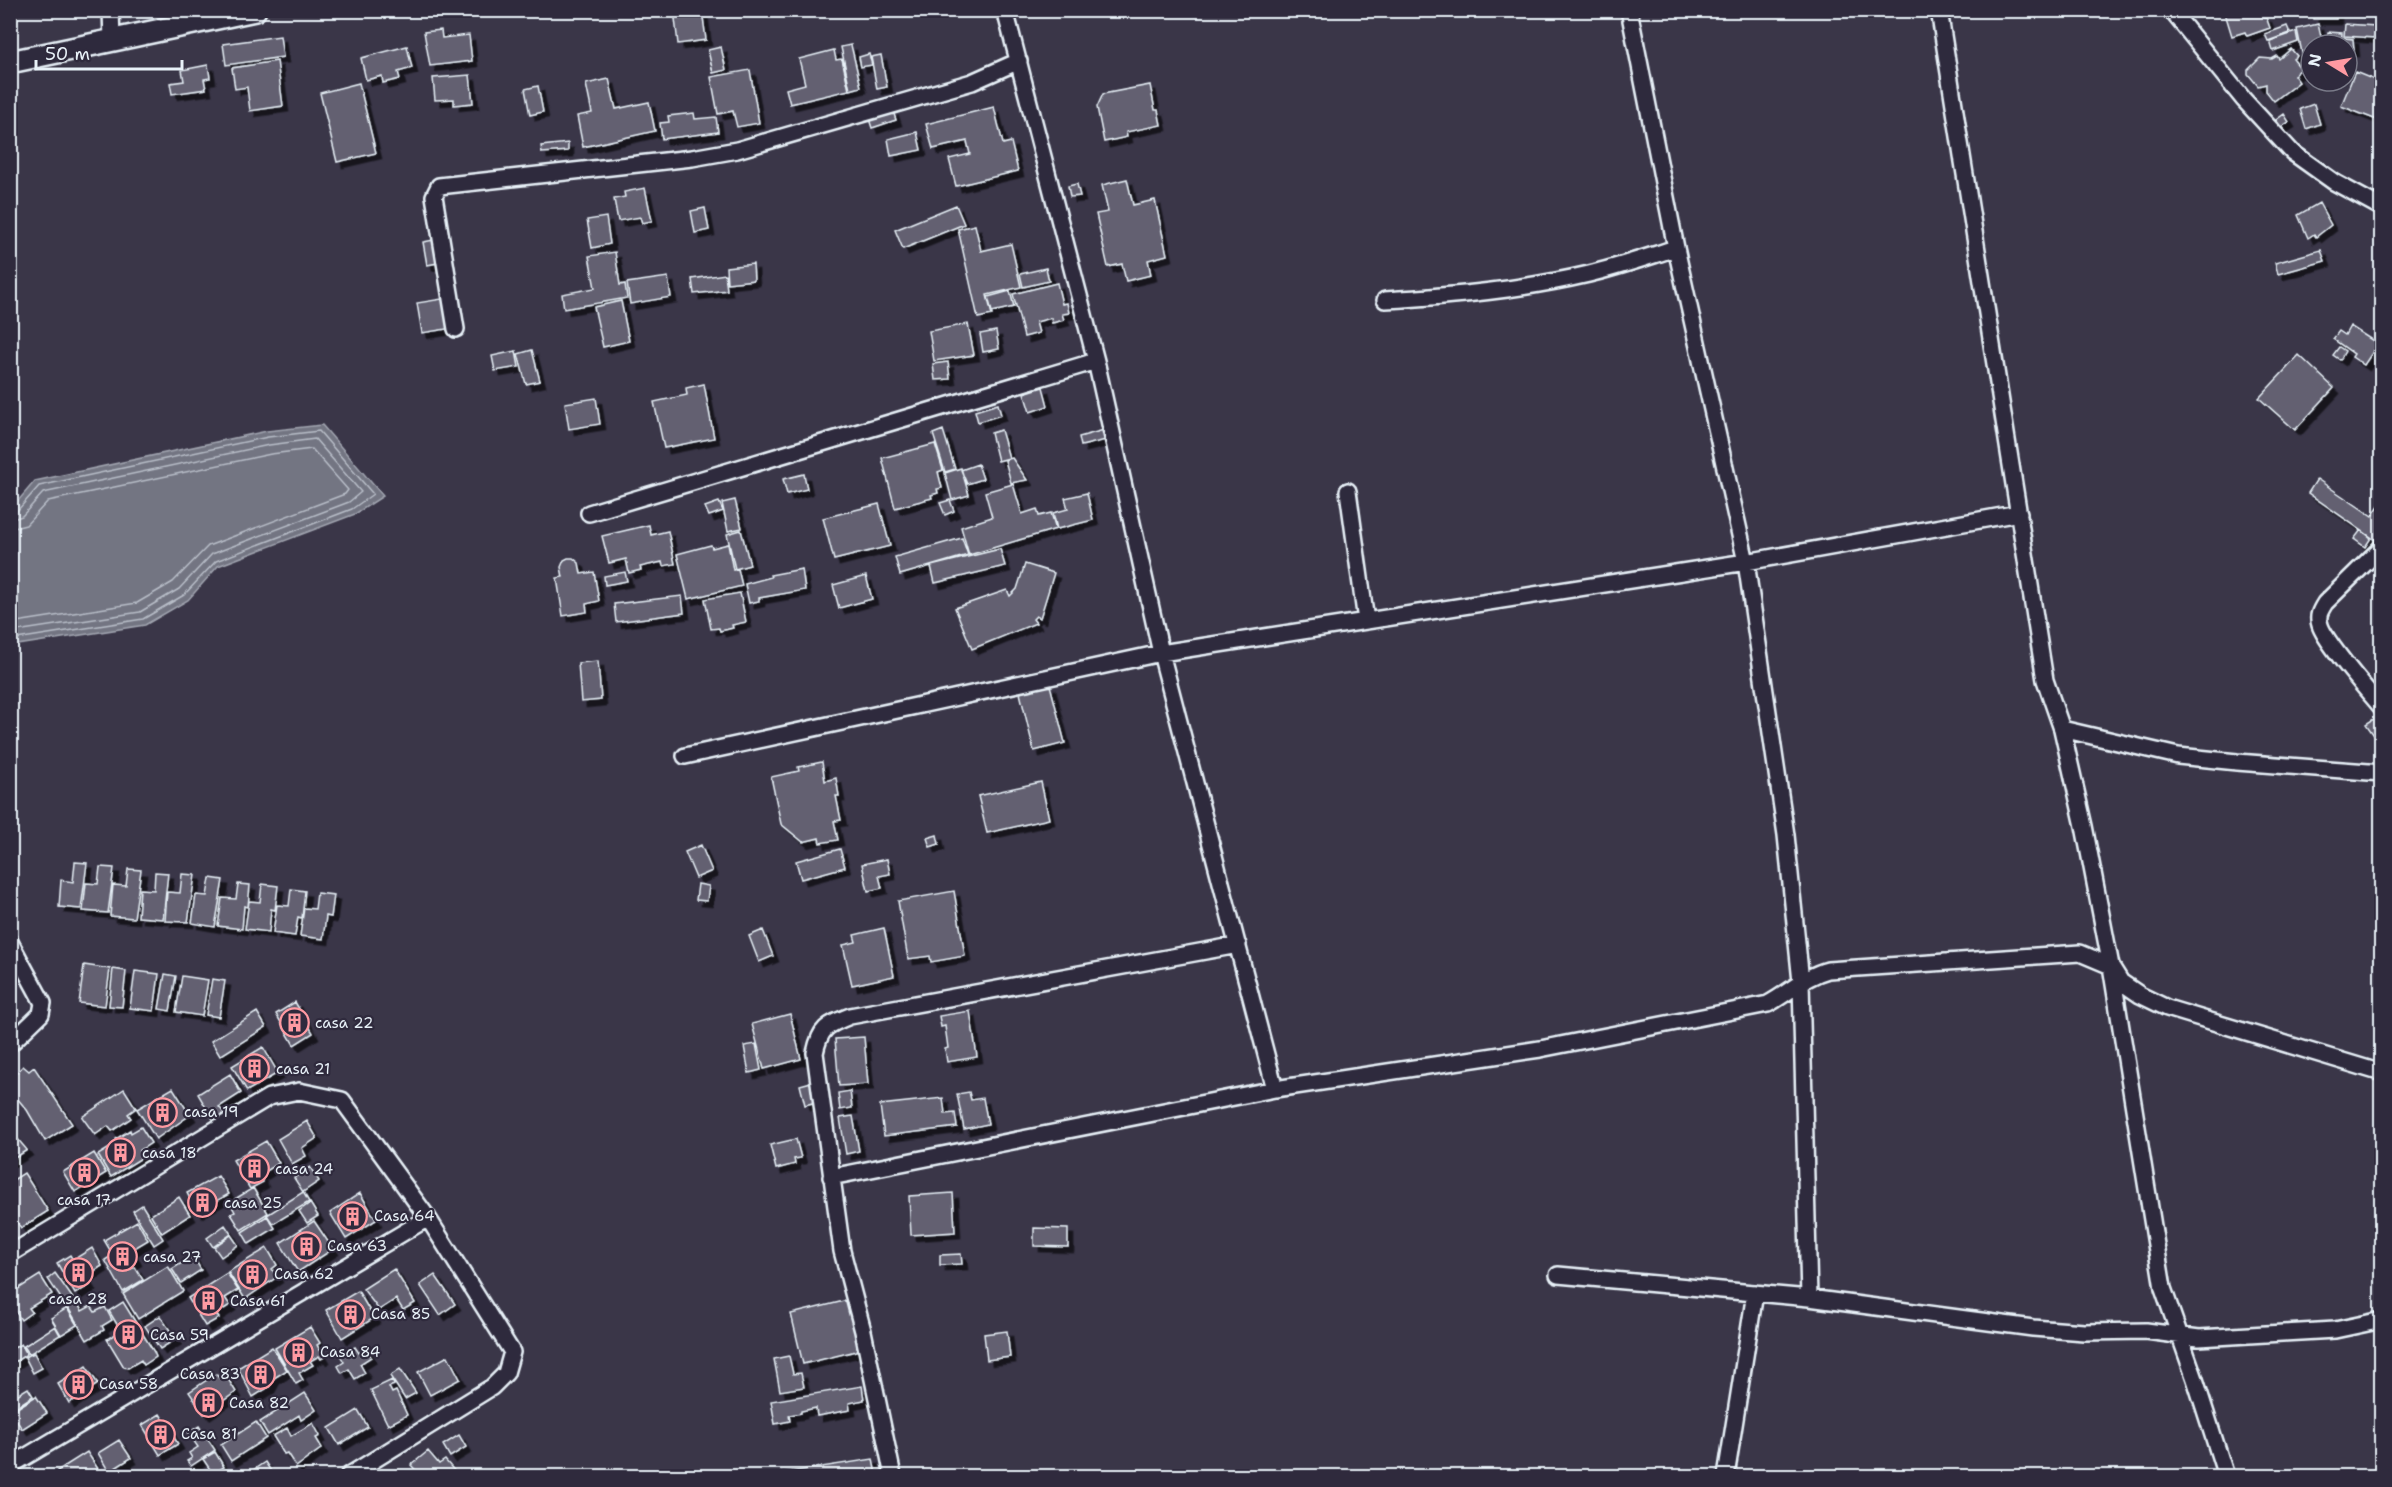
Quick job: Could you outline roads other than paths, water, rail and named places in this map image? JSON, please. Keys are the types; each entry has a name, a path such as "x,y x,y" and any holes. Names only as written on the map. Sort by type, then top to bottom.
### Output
{"main road":[{"path":"10,62 255,10"}],"street":[{"path":"111,10 112,40"},
{"path":"1005,10 1096,362 1161,653 1275,1089"},
{"path":"1629,10 1676,248 1746,562 1786,835 1801,982 1809,1298"},
{"path":"1939,10 2045,680 2062,729 2084,826 2111,966 2163,1287 2226,1476"},
{"path":"2171,10 2244,100 2292,152 2334,182 2382,208"},
{"path":"456,328 434,196 439,186 663,162 737,150 972,82 1019,62"},
{"path":"1385,300 1474,294 1539,284 1590,274 1676,248"},
{"path":"589,513 1096,362"},
{"path":"1348,491 1366,621"},
{"path":"685,756 1161,653 1746,562 2019,513"},
{"path":"2382,547 2325,603 2318,614 2320,626 2328,639 2382,708"},
{"path":"2062,729 2178,756 2382,773"},
{"path":"10,942 43,1003 41,1014 10,1044"},
{"path":"893,1476 863,1331 842,1251 815,1053 819,1035 831,1023 850,1016 1238,945"},
{"path":"831,1177 1275,1089 1540,1049 1768,1004 1817,972 1828,970 2080,953 2111,966 2121,982 2140,995 2167,1008 2382,1072"},
{"path":"10,1254 269,1097 299,1091 342,1100 428,1218 512,1352 506,1373 492,1387 370,1471 348,1476"},
{"path":"10,1466 428,1218"},
{"path":"1558,1275 1809,1298 2033,1328 2084,1332 2146,1331 2199,1338 2335,1330 2382,1320"},
{"path":"1726,1476 1755,1293"}],"water":[{"path":"322,425 383,496 355,514 218,566 188,600 145,625 11,646 11,509 35,481 267,431"}],"place":[{"name":"casa 22","path":"294,1023"},
{"name":"casa 21","path":"255,1069"},
{"name":"casa 19","path":"163,1112"},
{"name":"casa 18","path":"121,1153"},
{"name":"casa 24","path":"254,1169"},
{"name":"casa 17","path":"84,1173"},
{"name":"casa 25","path":"203,1203"},
{"name":"Casa 64","path":"353,1216"},
{"name":"Casa 63","path":"306,1246"},
{"name":"casa 27","path":"122,1257"},
{"name":"casa 28","path":"78,1272"},
{"name":"Casa 62","path":"253,1274"},
{"name":"Casa 61","path":"209,1301"},
{"name":"Casa 85","path":"350,1314"},
{"name":"Casa 59","path":"129,1335"},
{"name":"Casa 84","path":"299,1352"},
{"name":"Casa 83","path":"261,1374"},
{"name":"Casa 58","path":"78,1384"},
{"name":"Casa 82","path":"208,1403"},
{"name":"Casa 81","path":"160,1434"}]}
